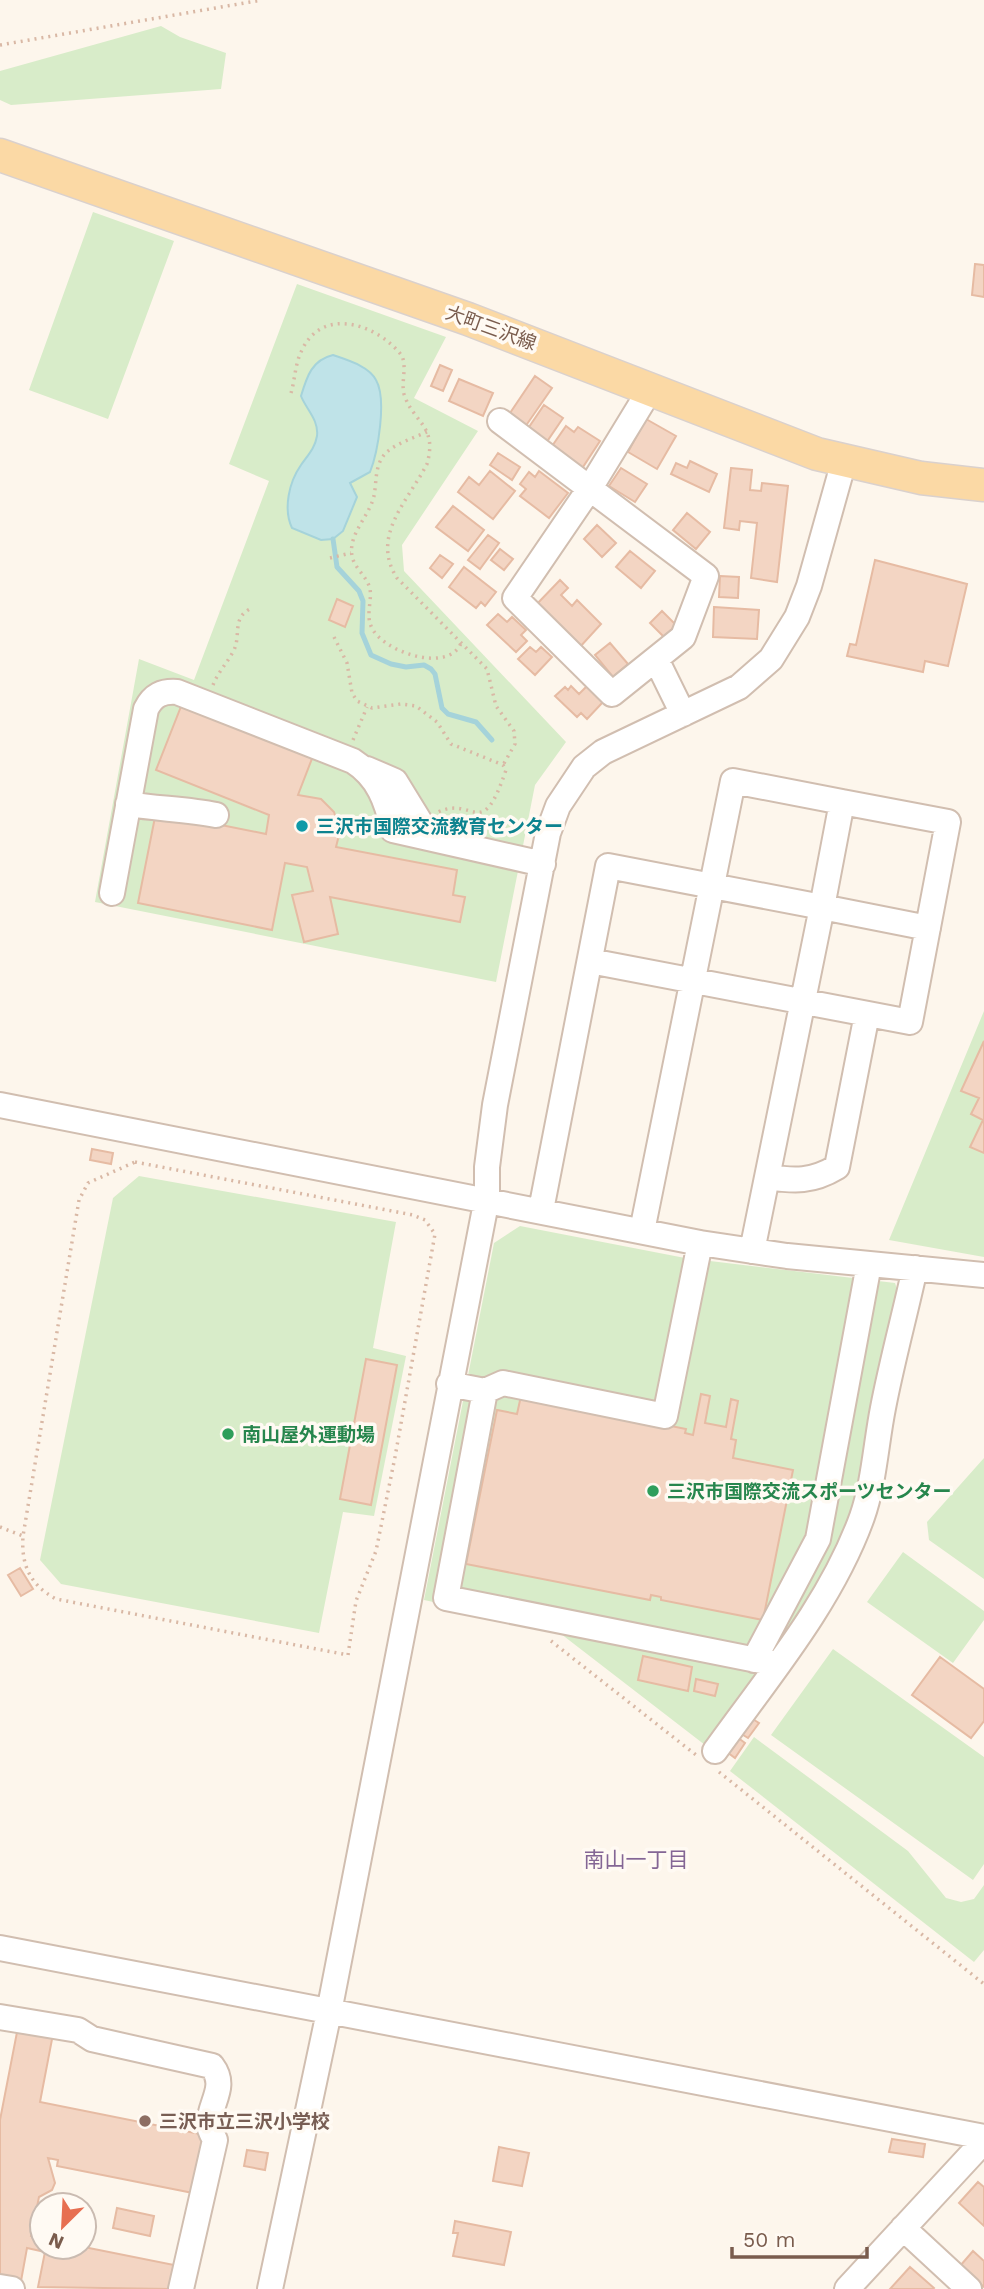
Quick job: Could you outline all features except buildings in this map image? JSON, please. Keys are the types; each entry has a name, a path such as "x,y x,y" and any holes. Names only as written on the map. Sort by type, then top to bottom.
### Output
{"main road":[{"name":"大町三沢線","path":"0,155 443,310 652,388 767,435 844,461 921,478 984,485"}],"street":[{"path":"500,421 590,488 706,576 683,637 612,694 515,598 590,488 652,388"},
{"path":"270,2289 329,2012 487,1198 487,1167 495,1105 548,833 558,806 584,767 614,746 739,687 771,659 785,640 809,586 844,461"},
{"path":"656,659 683,714"},
{"path":"112,893 149,702 165,691 177,692 206,703 395,781 426,831 543,864"},
{"path":"590,961 694,981 803,1002 910,1022 948,822 733,781 694,981 642,1231"},
{"path":"752,1251 842,802"},
{"path":"128,804 166,810 184,808 216,815"},
{"path":"541,1210 608,866 928,928"},
{"path":"767,1177 804,1182 821,1177 837,1167 867,1014"},
{"path":"0,1105 752,1251 984,1275"},
{"path":"449,1384 485,1391 503,1382 665,1416 700,1242"},
{"path":"715,1751 765,1662 818,1539 869,1264"},
{"path":"765,1662 836,1575 863,1514 883,1408 915,1268"},
{"path":"485,1391 446,1598 765,1662"},
{"path":"0,1948 984,2139"},
{"path":"0,2017 78,2030 92,2039 212,2066 218,2074 219,2089 209,2126 215,2140 181,2289"},
{"path":"847,2289 984,2139"},
{"path":"903,2228 969,2289"},
{"path":"0,2287 12,2289"}],"path":[{"path":"0,46 262,0"},
{"path":"291,393 302,350 312,334 323,327 356,324 383,335 402,356 404,393 427,432 430,443 427,464 387,537 388,564 397,578 487,669 496,706 514,731 515,744 503,765"},
{"path":"427,432 387,452 380,462 374,496 358,527 351,553 368,582 371,627 384,642 420,656 437,658 447,657 458,650 462,642"},
{"path":"330,558 351,553"},
{"path":"206,703 220,667 234,650 238,621 250,609"},
{"path":"334,637 347,663 352,693 357,701 367,706 416,706 437,722 451,744 503,765 506,770 485,811 471,813 441,810 426,831"},
{"path":"354,762 367,706"},
{"path":"135,1162 413,1215 425,1220 435,1234 434,1241 378,1538 356,1601 348,1655 56,1599 43,1592 32,1580 22,1554 23,1536 79,1200 88,1183 135,1162"},
{"path":"0,1527 23,1536"}],"green space":[{"path":"161,26 180,37 226,53 221,89 11,105 0,100 0,71"},
{"path":"93,212 174,241 108,419 29,390"},
{"path":"297,284 446,337 414,398 478,431 402,545 404,571 566,742 535,785 496,982 95,902 139,659 194,680 269,481 229,464"},
{"path":"984,1011 984,1257 889,1240"},
{"name":"南山屋外運動場","path":"139,1176 396,1222 373,1348 406,1356 374,1516 343,1512 319,1633 61,1584 40,1560 113,1198"},
{"name":"三沢市国際交流スポーツセンター","path":"520,1226 685,1258 895,1283 898,1292 857,1514 819,1592 705,1745 552,1627 424,1600 494,1243"},
{"path":"984,1458 984,1579 929,1540 927,1522"},
{"path":"903,1552 984,1611 984,1620 953,1663 867,1602"},
{"path":"833,1649 984,1757 984,1864 973,1880 771,1735"},
{"path":"754,1737 908,1851 946,1898 961,1902 974,1899 984,1885 984,1950 974,1962 730,1771"}],"water":[{"path":"333,355 357,364 373,375 379,389 381,412 376,452 370,472 350,483 357,497 343,531 333,539 321,540 292,528 288,504 293,479 313,448 317,436 314,420 301,396 315,365"}],"waterway":[{"path":"333,539 337,567 359,591 363,601 362,633 371,655 391,664 406,667 424,665 431,669 435,674 442,708 448,714 476,722 492,740"}],"place":[{"name":"三沢市国際交流教育センター","path":"302,826"},
{"name":"南山屋外運動場","path":"228,1434"},
{"name":"三沢市国際交流スポーツセンター","path":"653,1491"},
{"name":"三沢市立三沢小学校","path":"145,2121"}],"district":[{"name":"南山一丁目","path":"636,1859"}]}
